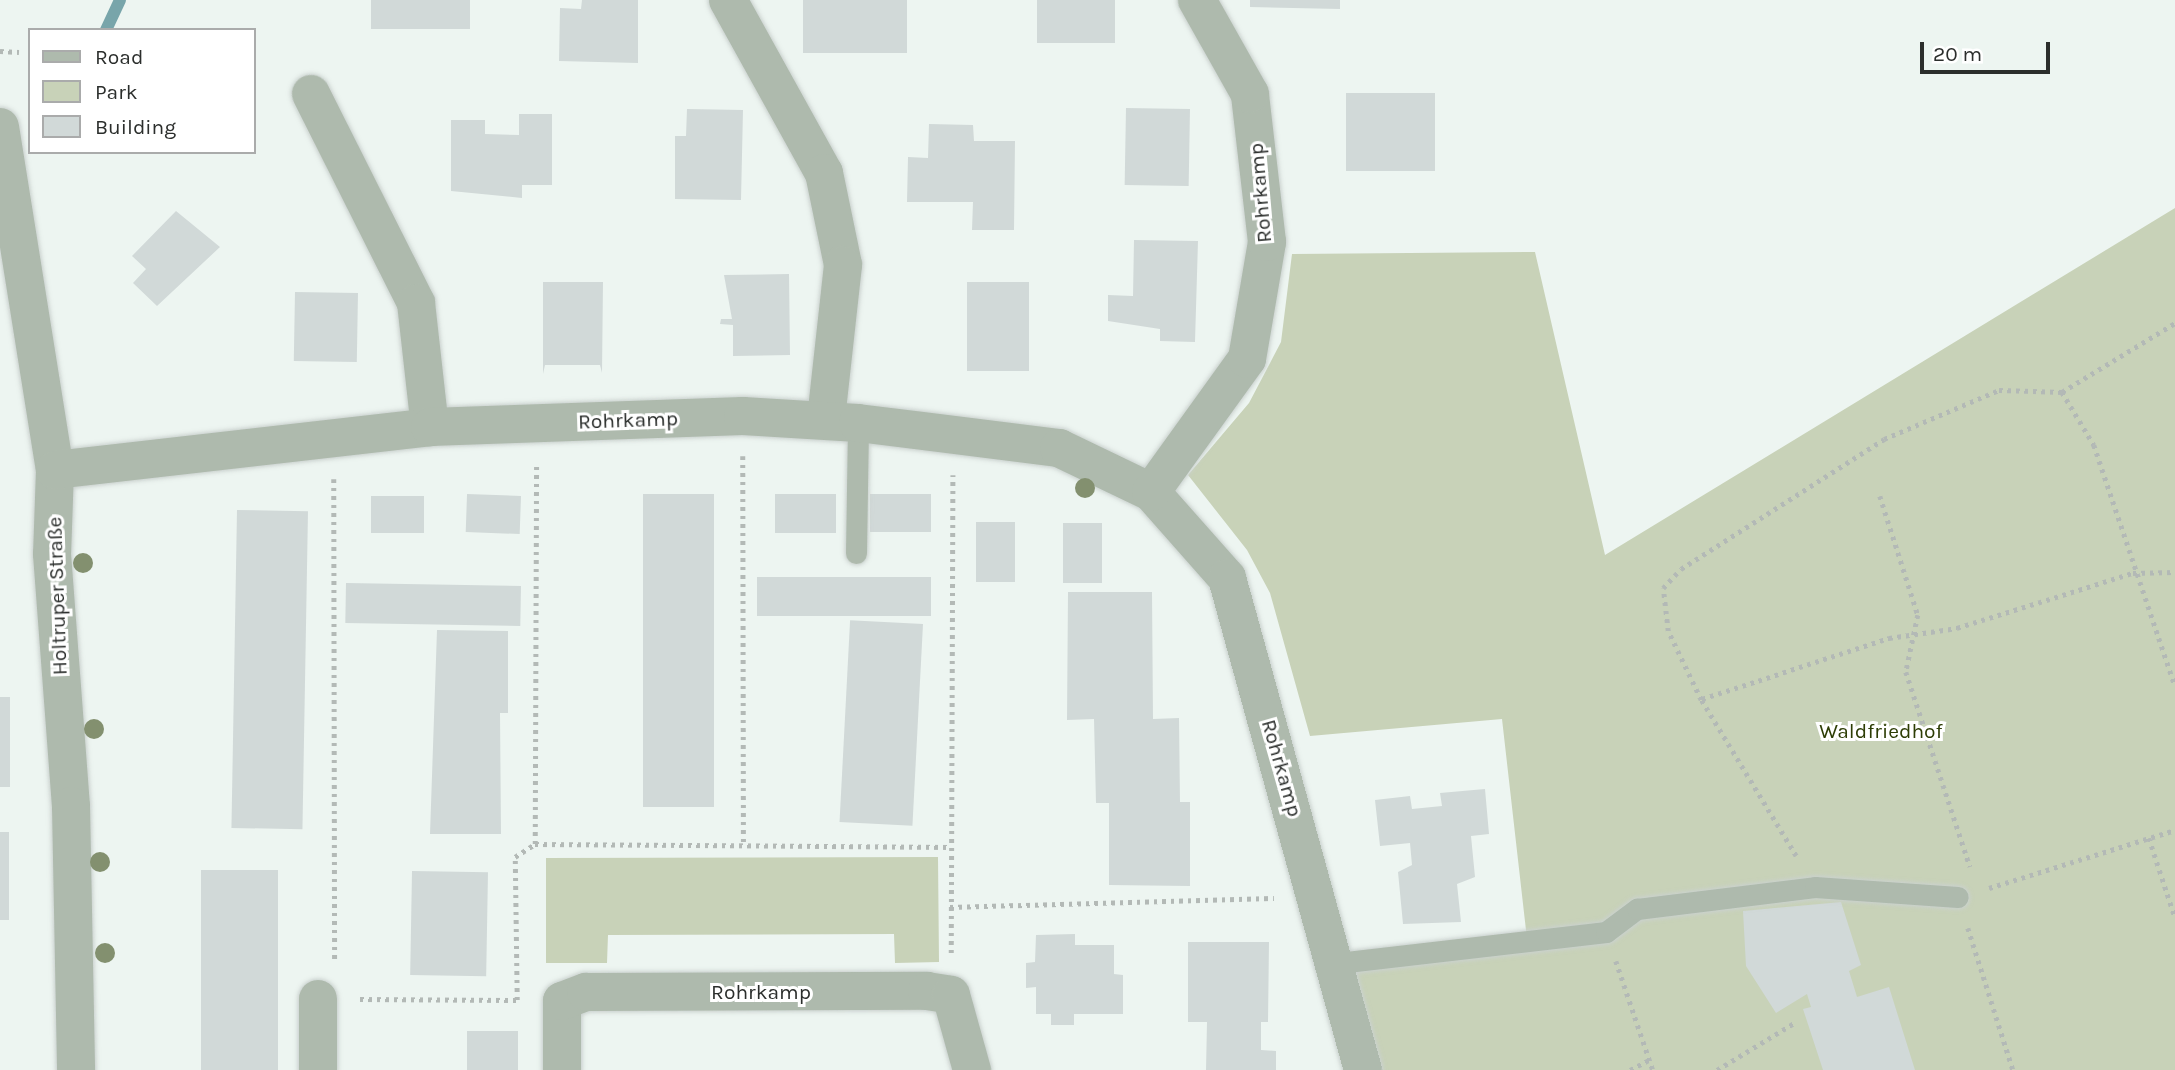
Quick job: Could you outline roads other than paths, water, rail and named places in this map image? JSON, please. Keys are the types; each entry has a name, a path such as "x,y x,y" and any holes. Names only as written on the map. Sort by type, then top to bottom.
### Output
{"street":[{"path":"728,0 824,173 843,265 842,421"},
{"name":"Rohrkamp","path":"1151,492 1247,359 1267,242 1250,94 1197,0"},
{"path":"311,94 416,303 430,428"},
{"name":"Holtruper Straße","path":"1,138 55,470 52,554 71,806 76,1070"},
{"name":"Rohrkamp","path":"55,470 334,436 430,428 743,416 842,421 953,433 1059,449 1151,492 1227,578 1338,962 1363,1070"},
{"name":"Rohrkamp","path":"562,1070 562,1001 586,992 951,995 972,1070"},
{"path":"318,1070 327,999"}],"lane":[{"path":"842,421 856,553"},
{"path":"1338,962 1606,932 1637,909 1815,887 1968,894"}],"waterway":[{"path":"107,28 120,0"}],"park label":[{"name":"Waldfriedhof","path":"1881,731"}]}
